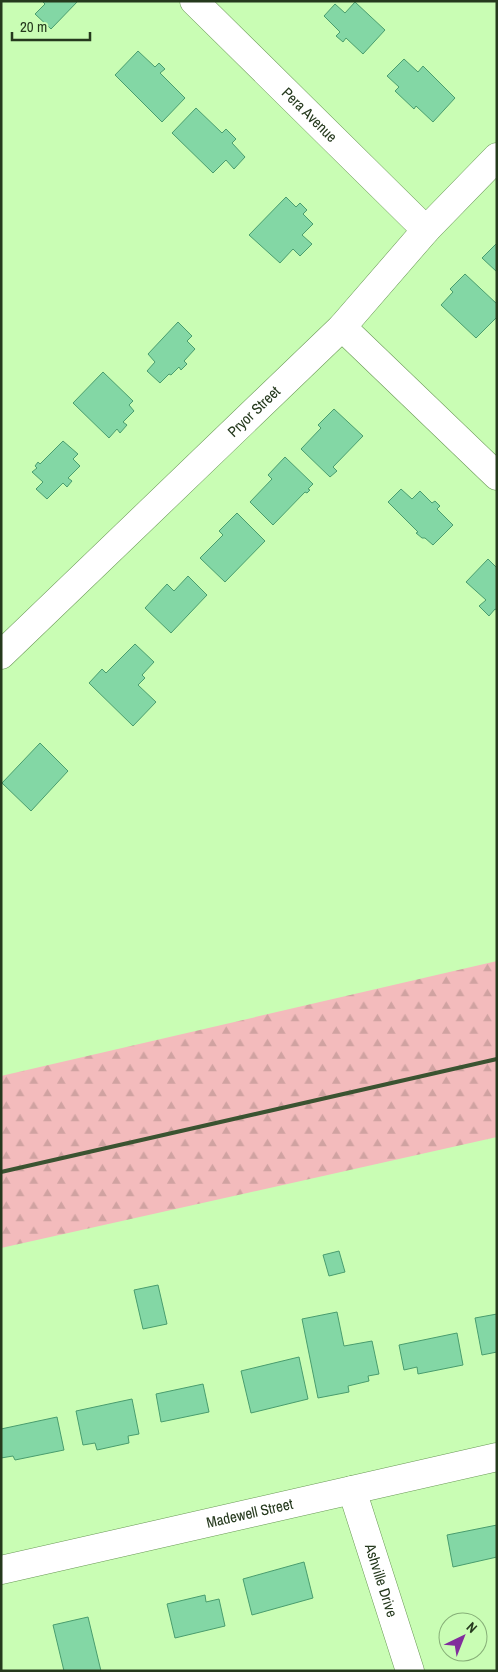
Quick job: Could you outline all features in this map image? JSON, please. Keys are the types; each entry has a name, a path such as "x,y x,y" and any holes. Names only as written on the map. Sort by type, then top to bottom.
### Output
{"street":[{"name":"Pera Avenue","path":"194,1 426,230"},
{"name":"Pryor Street","path":"1,655 342,327 426,230 497,157"},
{"path":"342,327 497,476"},
{"name":"Madewell Street","path":"1,1570 497,1457"},
{"name":"Ashville Drive","path":"352,1490 410,1671"}],"green space":[{"path":"497,961 497,1137 1,1248 1,1076"}],"building":[{"path":"42,1 78,1 51,29 35,14 45,4"},
{"path":"355,2 385,30 363,54 346,38 343,42 336,36 340,32 324,16 335,4 345,13"},
{"path":"138,51 155,67 159,63 165,69 160,73 185,98 162,122 115,75"},
{"path":"404,59 418,72 423,66 455,98 433,122 416,106 414,109 395,91 399,87 387,76"},
{"path":"196,108 222,133 226,129 236,139 232,143 245,157 234,169 226,160 213,173 172,133"},
{"path":"286,197 296,207 300,203 307,210 303,214 313,224 302,235 312,244 300,256 293,249 280,263 249,235"},
{"path":"497,243 497,272 482,258"},
{"path":"465,274 497,304 497,317 476,338 441,305 453,292 450,289"},
{"path":"178,322 192,336 187,341 195,349 184,361 187,364 181,370 179,367 160,383 147,371 155,362 148,354"},
{"path":"103,372 133,401 129,405 134,411 123,422 127,425 120,433 117,429 109,438 73,403"},
{"path":"334,409 363,436 333,467 337,471 330,477 301,449 321,428 318,425"},
{"path":"63,441 78,454 73,459 80,466 68,478 72,481 67,487 63,483 47,499 36,489 43,482 32,472 37,468 35,466 38,462 40,464"},
{"path":"285,457 313,484 308,489 310,490 307,493 305,492 273,525 250,502 272,479 268,475"},
{"path":"401,489 412,499 420,491 432,503 435,501 440,506 437,509 453,525 433,545 416,533 418,532 388,502"},
{"path":"237,513 265,541 225,582 200,558 223,535 219,531"},
{"path":"488,559 497,568 497,610 495,609 489,616 479,606 486,600 466,582"},
{"path":"188,576 207,595 171,633 145,608 167,584 174,591"},
{"path":"135,644 154,662 142,675 145,678 138,685 156,702 133,726 89,683 102,669 106,673"},
{"path":"40,743 68,771 31,811 2,783"},
{"path":"339,1251 345,1272 329,1276 323,1255"},
{"path":"158,1285 167,1324 143,1329 134,1290"},
{"path":"337,1312 344,1346 372,1341 379,1374 368,1376 369,1381 348,1386 349,1392 318,1398 302,1319"},
{"path":"497,1314 497,1352 482,1355 475,1318"},
{"path":"457,1333 463,1365 418,1374 417,1367 404,1370 399,1345"},
{"path":"299,1357 308,1399 251,1413 241,1371"},
{"path":"203,1384 209,1412 161,1422 156,1394"},
{"path":"132,1399 139,1434 128,1436 129,1443 97,1450 95,1443 83,1445 76,1411"},
{"path":"57,1417 64,1450 15,1460 13,1456 1,1458 1,1429"},
{"path":"497,1525 497,1557 453,1567 447,1535"},
{"path":"304,1562 313,1598 252,1615 243,1579"},
{"path":"205,1595 206,1602 219,1599 225,1626 175,1638 167,1604"},
{"path":"88,1617 101,1671 64,1671 53,1625"}],"railway":[{"path":"1,1172 497,1059"}]}
